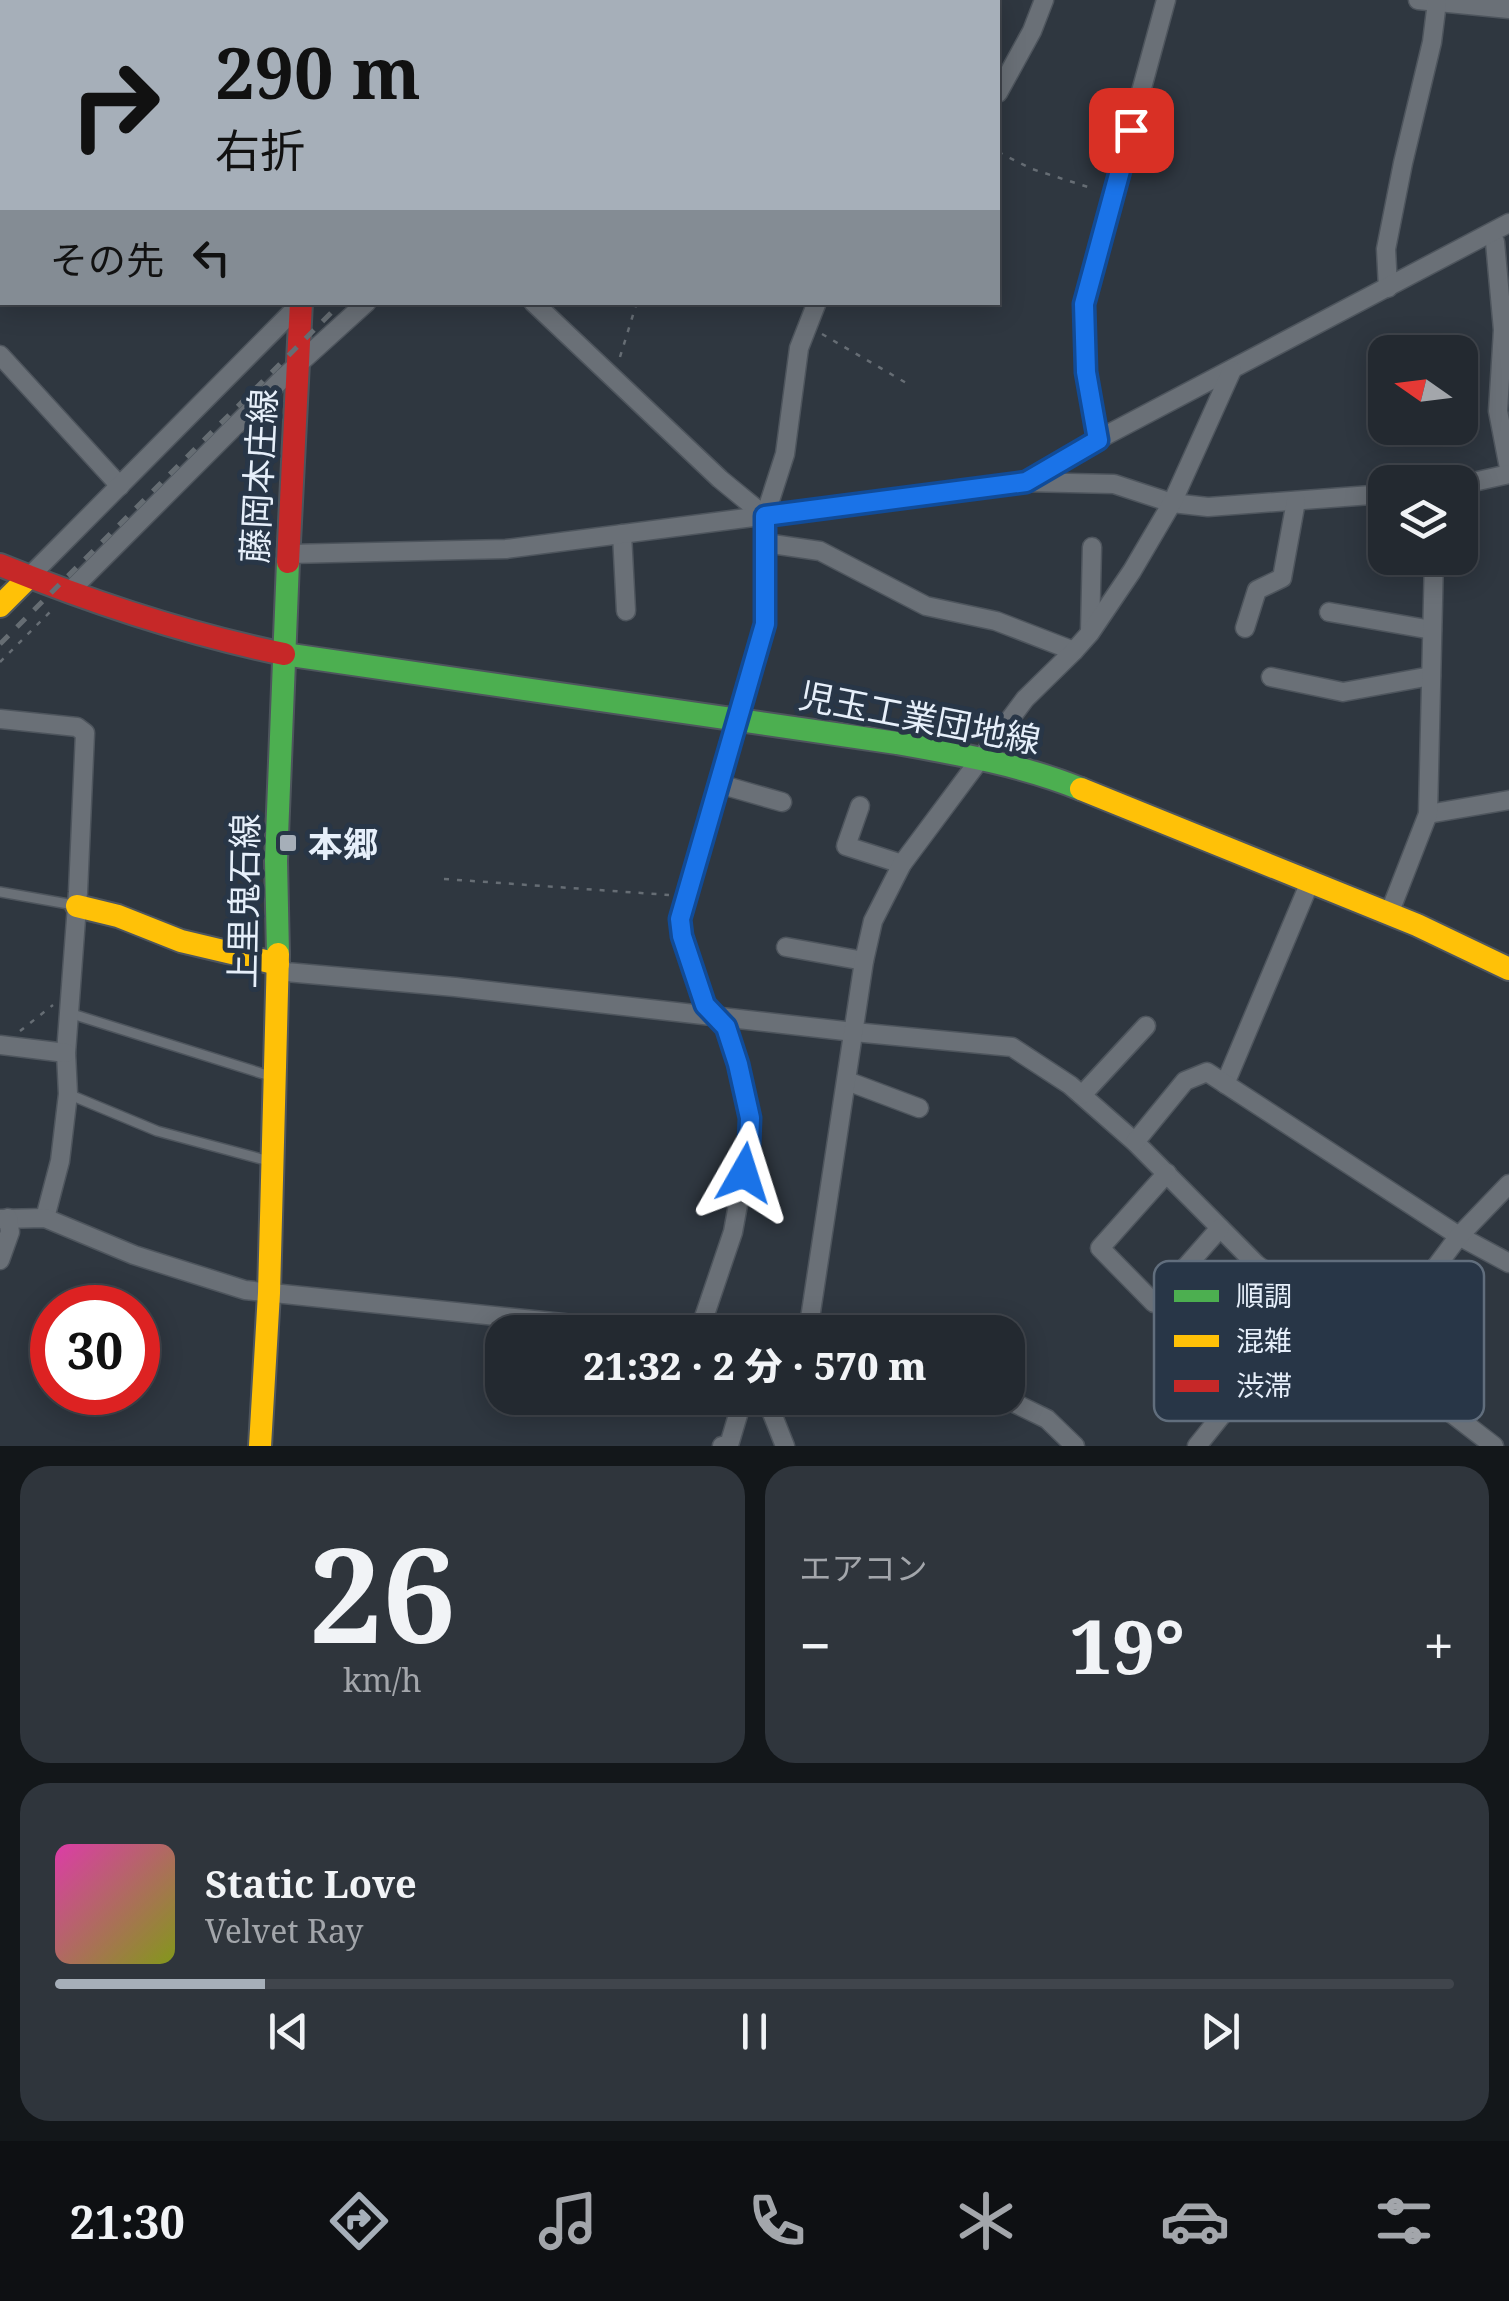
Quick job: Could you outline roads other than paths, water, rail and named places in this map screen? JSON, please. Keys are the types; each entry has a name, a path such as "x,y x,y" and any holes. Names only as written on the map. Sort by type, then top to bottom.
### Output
{"street":[{"path":"1000,88 1032,31 1044,0"},
{"path":"1098,440 1086,372 1084,304 1166,0"},
{"path":"1388,288 1386,249 1432,42 1427,1 1509,9"},
{"path":"1026,482 1098,440 1388,288 1495,242 1509,222"},
{"path":"1478,480 1509,471 1498,411 1503,330 1495,242"},
{"path":"0,606 298,305"},
{"name":"藤岡本庄線","path":"284,654 301,305"},
{"path":"69,592 364,305"},
{"path":"536,305 720,479 765,516"},
{"path":"705,1315 733,1232 750,1118 726,1027 705,1005 680,919 765,624 765,516 786,454 799,348 816,305"},
{"path":"0,356 120,486"},
{"path":"811,1315 873,920 902,864 979,758 1025,699 1090,633 1132,571 1172,503 1232,370"},
{"path":"289,554 506,549 1026,482 1114,484 1172,503 1208,507 1368,495"},
{"path":"1245,628 1257,590 1282,578 1296,500"},
{"path":"622,534 626,610"},
{"path":"765,543 820,551 926,606 996,621 1074,652"},
{"path":"1090,633 1092,547"},
{"path":"0,565 69,592 203,634 284,654"},
{"path":"1390,914 1428,814 1434,575"},
{"path":"1330,612 1432,630"},
{"name":"児玉工業団地線","path":"284,654 898,742 979,758 1074,786 1390,914 1509,969"},
{"name":"上里鬼石線","path":"260,1446 273,1162 278,964 276,861 284,654"},
{"path":"1271,678 1343,692 1431,676"},
{"path":"0,720 77,727 85,733 77,906 64,1007 68,1094 60,1161 45,1218"},
{"path":"718,784 782,802"},
{"path":"1428,814 1509,800"},
{"path":"860,806 846,846 902,864"},
{"path":"1225,1084 1310,882"},
{"path":"77,906 118,916 182,941 278,964 286,972 1012,1047 1082,1095 1136,1142 1253,1261"},
{"path":"786,948 864,961"},
{"path":"1082,1095 1146,1026"},
{"path":"5,1042 66,1053"},
{"path":"1136,1142 1184,1080 1207,1072 1458,1236 1509,1263"},
{"path":"846,1081 919,1108"},
{"path":"1154,1302 1100,1248 1167,1173"},
{"path":"1439,1261 1509,1184"},
{"path":"0,1260 10,1232 4,1219 45,1218 134,1256 224,1285 485,1315"},
{"path":"1191,1261 1220,1228"},
{"path":"1025,1408 1047,1419 1075,1446"},
{"path":"722,1446 729,1444 738,1415"},
{"path":"773,1415 785,1446"},
{"path":"1197,1446 1217,1421"},
{"path":"1462,1421 1494,1446"}],"lane":[{"path":"0,892 77,906"},
{"path":"64,1007 275,1077"},
{"path":"68,1094 157,1131 273,1162"}],"railway":[{"path":"0,644 339,305"}],"place":[{"name":"本郷","path":"288,843"}]}
